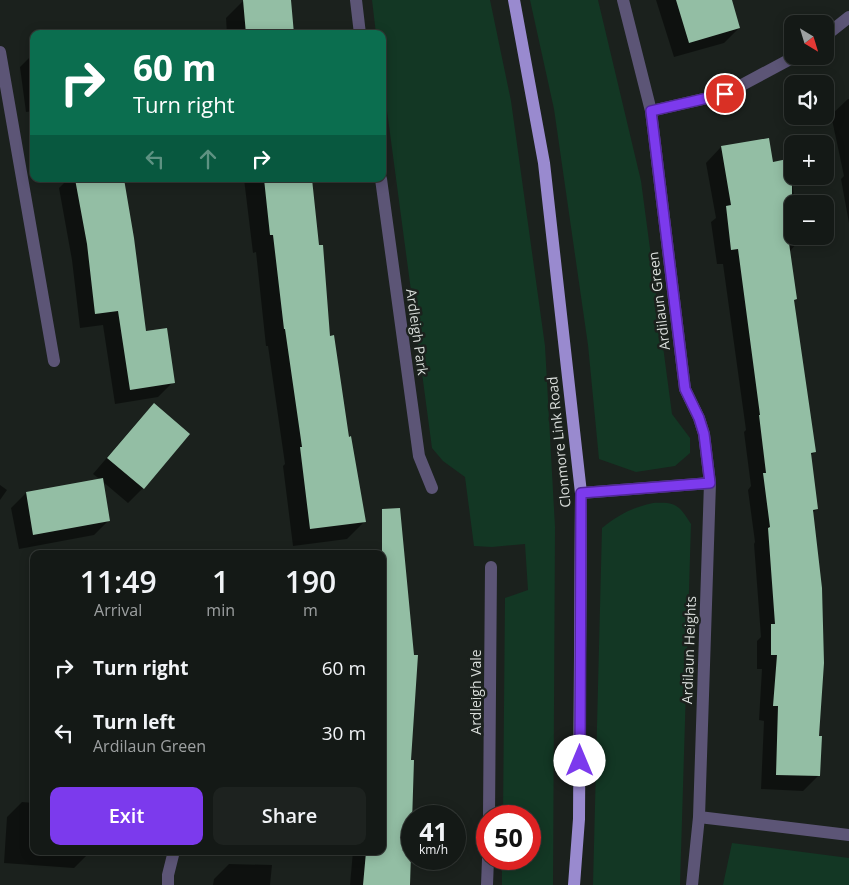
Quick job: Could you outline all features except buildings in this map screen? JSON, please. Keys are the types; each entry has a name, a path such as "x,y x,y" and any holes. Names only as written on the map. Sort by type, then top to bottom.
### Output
{"main road":[{"name":"Clonmore Link Road","path":"514,0 544,163 581,493 579,819 574,885"}],"street":[{"path":"356,0 360,30"},
{"name":"Ardilaun Green","path":"623,0 651,111 685,389 699,418 704,434 710,483"},
{"path":"834,29 849,17"},
{"path":"0,52 54,361"},
{"path":"651,111 725,94 784,62"},
{"name":"Ardleigh Park","path":"381,182 419,456 432,488"},
{"path":"581,493 710,483"},
{"name":"Ardilaun Heights","path":"692,885 699,817 710,483"},
{"name":"Ardleigh Vale","path":"489,805 490,567"},
{"path":"699,817 849,835"},
{"path":"168,885 168,875 173,855"},
{"path":"488,870 488,885"}],"green space":[{"path":"372,0 490,0 511,101 545,346 555,527 553,885 502,885 502,870 541,870 541,805 503,805 505,598 528,590 525,544 492,547 474,546 465,477 443,461 432,448 386,103 386,30 376,30"},
{"path":"530,0 598,0 641,181 672,414 690,438 690,453 675,466 636,472 599,459 588,345 554,109"},
{"path":"653,503 667,503 676,506 691,524 680,885 593,885 602,528 626,512"},
{"path":"732,843 849,858 849,885 723,885"}],"route":[{"path":"580,761 581,493 710,483 704,434 699,418 685,389 651,111 725,94"}]}
